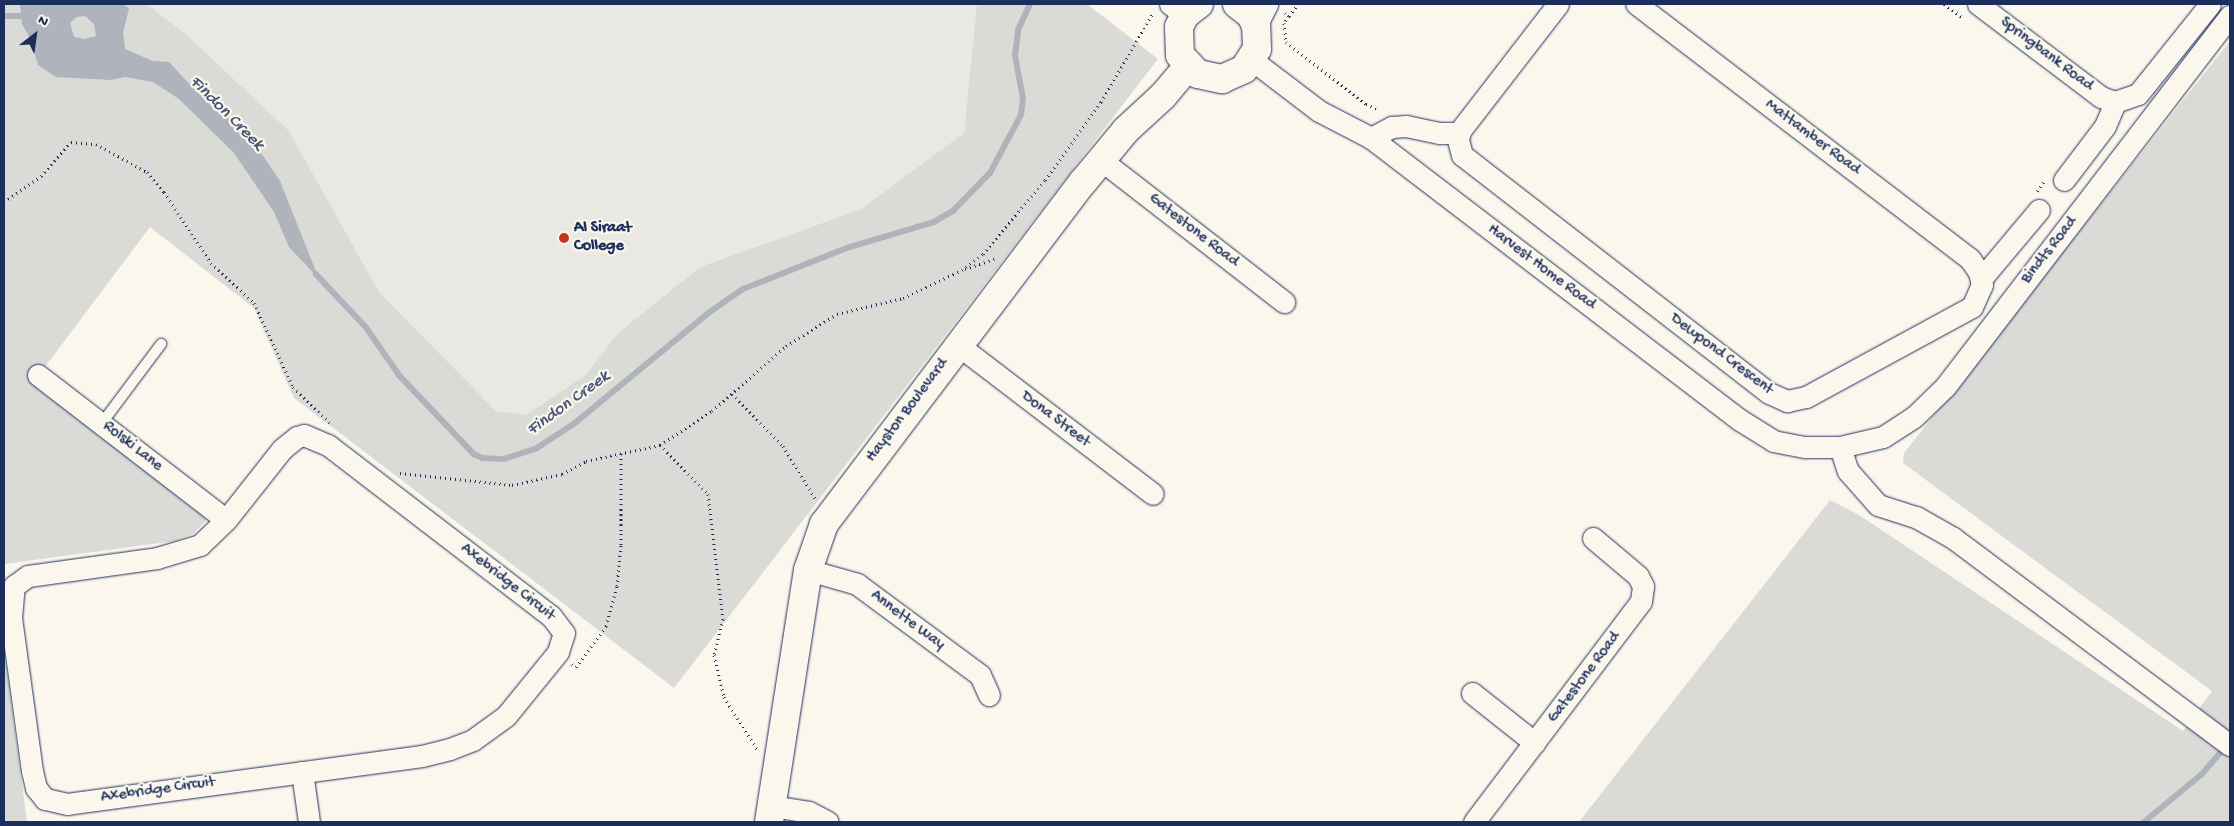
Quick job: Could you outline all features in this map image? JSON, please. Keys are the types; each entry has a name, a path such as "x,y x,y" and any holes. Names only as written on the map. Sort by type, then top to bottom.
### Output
{"street":[{"path":"1184,7 1177,41 1188,66 1209,78 1222,79 1234,76 1252,60 1267,13 1251,16 1237,4"},
{"path":"1370,138 1392,127 1406,126 1440,133 1459,133 1558,4"},
{"name":"Mattamber Road","path":"1636,4 1970,259 1981,279"},
{"path":"2057,176 2105,126 2115,102 2138,94 2210,4"},
{"name":"Springbank Road","path":"1973,13 2101,98 2115,102"},
{"name":"Bindts Road","path":"1840,447 1883,437 1914,417 1945,387 2230,16"},
{"name":"Harvest Home Road","path":"1252,60 1320,112 1370,138 1740,420 1773,441 1805,447 1840,447"},
{"name":"Hayston Boulevard","path":"770,814 808,570 816,541 830,513 1101,160 1126,130 1163,96 1188,66"},
{"name":"Dewpond Crescent","path":"1459,133 1459,148 1469,163 1769,393 1787,401 1806,397 1964,313 1977,300 1981,279 2036,203"},
{"name":"Gatestone Road","path":"1101,160 1284,302"},
{"name":"Dona Street","path":"958,345 1153,494"},
{"name":"Rolski Lane","path":"38,375 226,520"},
{"name":"Axebridge Circuit","path":"311,436 328,445 557,621 564,638 558,652 506,716 473,740 422,756 67,804 45,799 34,781 10,618 14,586 28,576 178,554 200,545 226,520 289,442 297,437 311,436"},
{"path":"1840,447 1848,471 1878,505 1916,518 1954,538 2224,740"},
{"name":"Gatestone Road","path":"1474,822 1635,612 1643,595 1638,576 1628,564 1593,538"},
{"name":"Annette Way","path":"808,570 847,580 863,588 980,675 989,695"},
{"path":"1472,694 1535,743"},
{"path":"302,772 309,822"},
{"path":"770,814 809,812 828,822"}],"lane":[{"path":"102,423 161,344"}],"path":[{"path":"394,469 408,476 458,477 512,485 562,474 586,461 660,445 702,419 786,346 837,314 929,288 982,254 1045,180 1101,102 1158,4"},
{"path":"1298,4 1284,22 1286,42 1366,104 1386,111"},
{"path":"1944,4 1973,13"},
{"path":"1267,13 1289,16"},
{"path":"4,202 41,176 71,142 96,144 147,172 164,192 211,262 254,303 298,394 332,425"},
{"path":"2036,203 2057,176"},
{"path":"732,394 783,446 817,502 830,513"},
{"path":"660,445 708,494 723,619 714,655 724,697 760,754 779,757"},
{"path":"558,652 576,666 606,626 620,570 621,453"}],"shaded area":[{"path":"4,4 147,4 189,37 289,131 379,292 496,411 526,415 586,375 618,333 700,267 861,209 964,133 977,4 1087,4 1158,59 674,688 294,398 254,308 150,227 32,384 207,519 194,533 175,541 4,564"},
{"path":"20,4 124,4 129,9 123,33 125,49 153,61 169,62 196,91 247,132 280,181 319,279 289,247 274,212 234,153 179,99 153,82 125,77 111,80 56,77 38,65 31,40 22,24","holes":["85,16 94,24 96,36 85,39 74,37 70,23 77,17"]},
{"name":"Al Siraat College","path":"147,4 977,4 964,133 861,209 700,267 618,333 586,375 527,415 496,411 379,292 289,131 189,37"},
{"path":"2230,41 2230,822 1579,822 1830,500 1859,515 2183,731 2212,691 1903,463 1904,453"},
{"path":"4,650 27,822 4,822"}],"waterway":[{"name":"Findon Creek","path":"316,274 366,327 400,376 474,454 483,458 504,459 537,448 575,423 707,314 743,289 847,248 934,222 953,211 990,173 1021,115 1023,99 1015,56 1018,30 1030,4"},
{"name":"Findon Creek","path":"4,16 28,16"},
{"path":"2144,822 2201,775 2225,747"}],"place":[{"name":"Al Siraat College","path":"564,238"}]}
